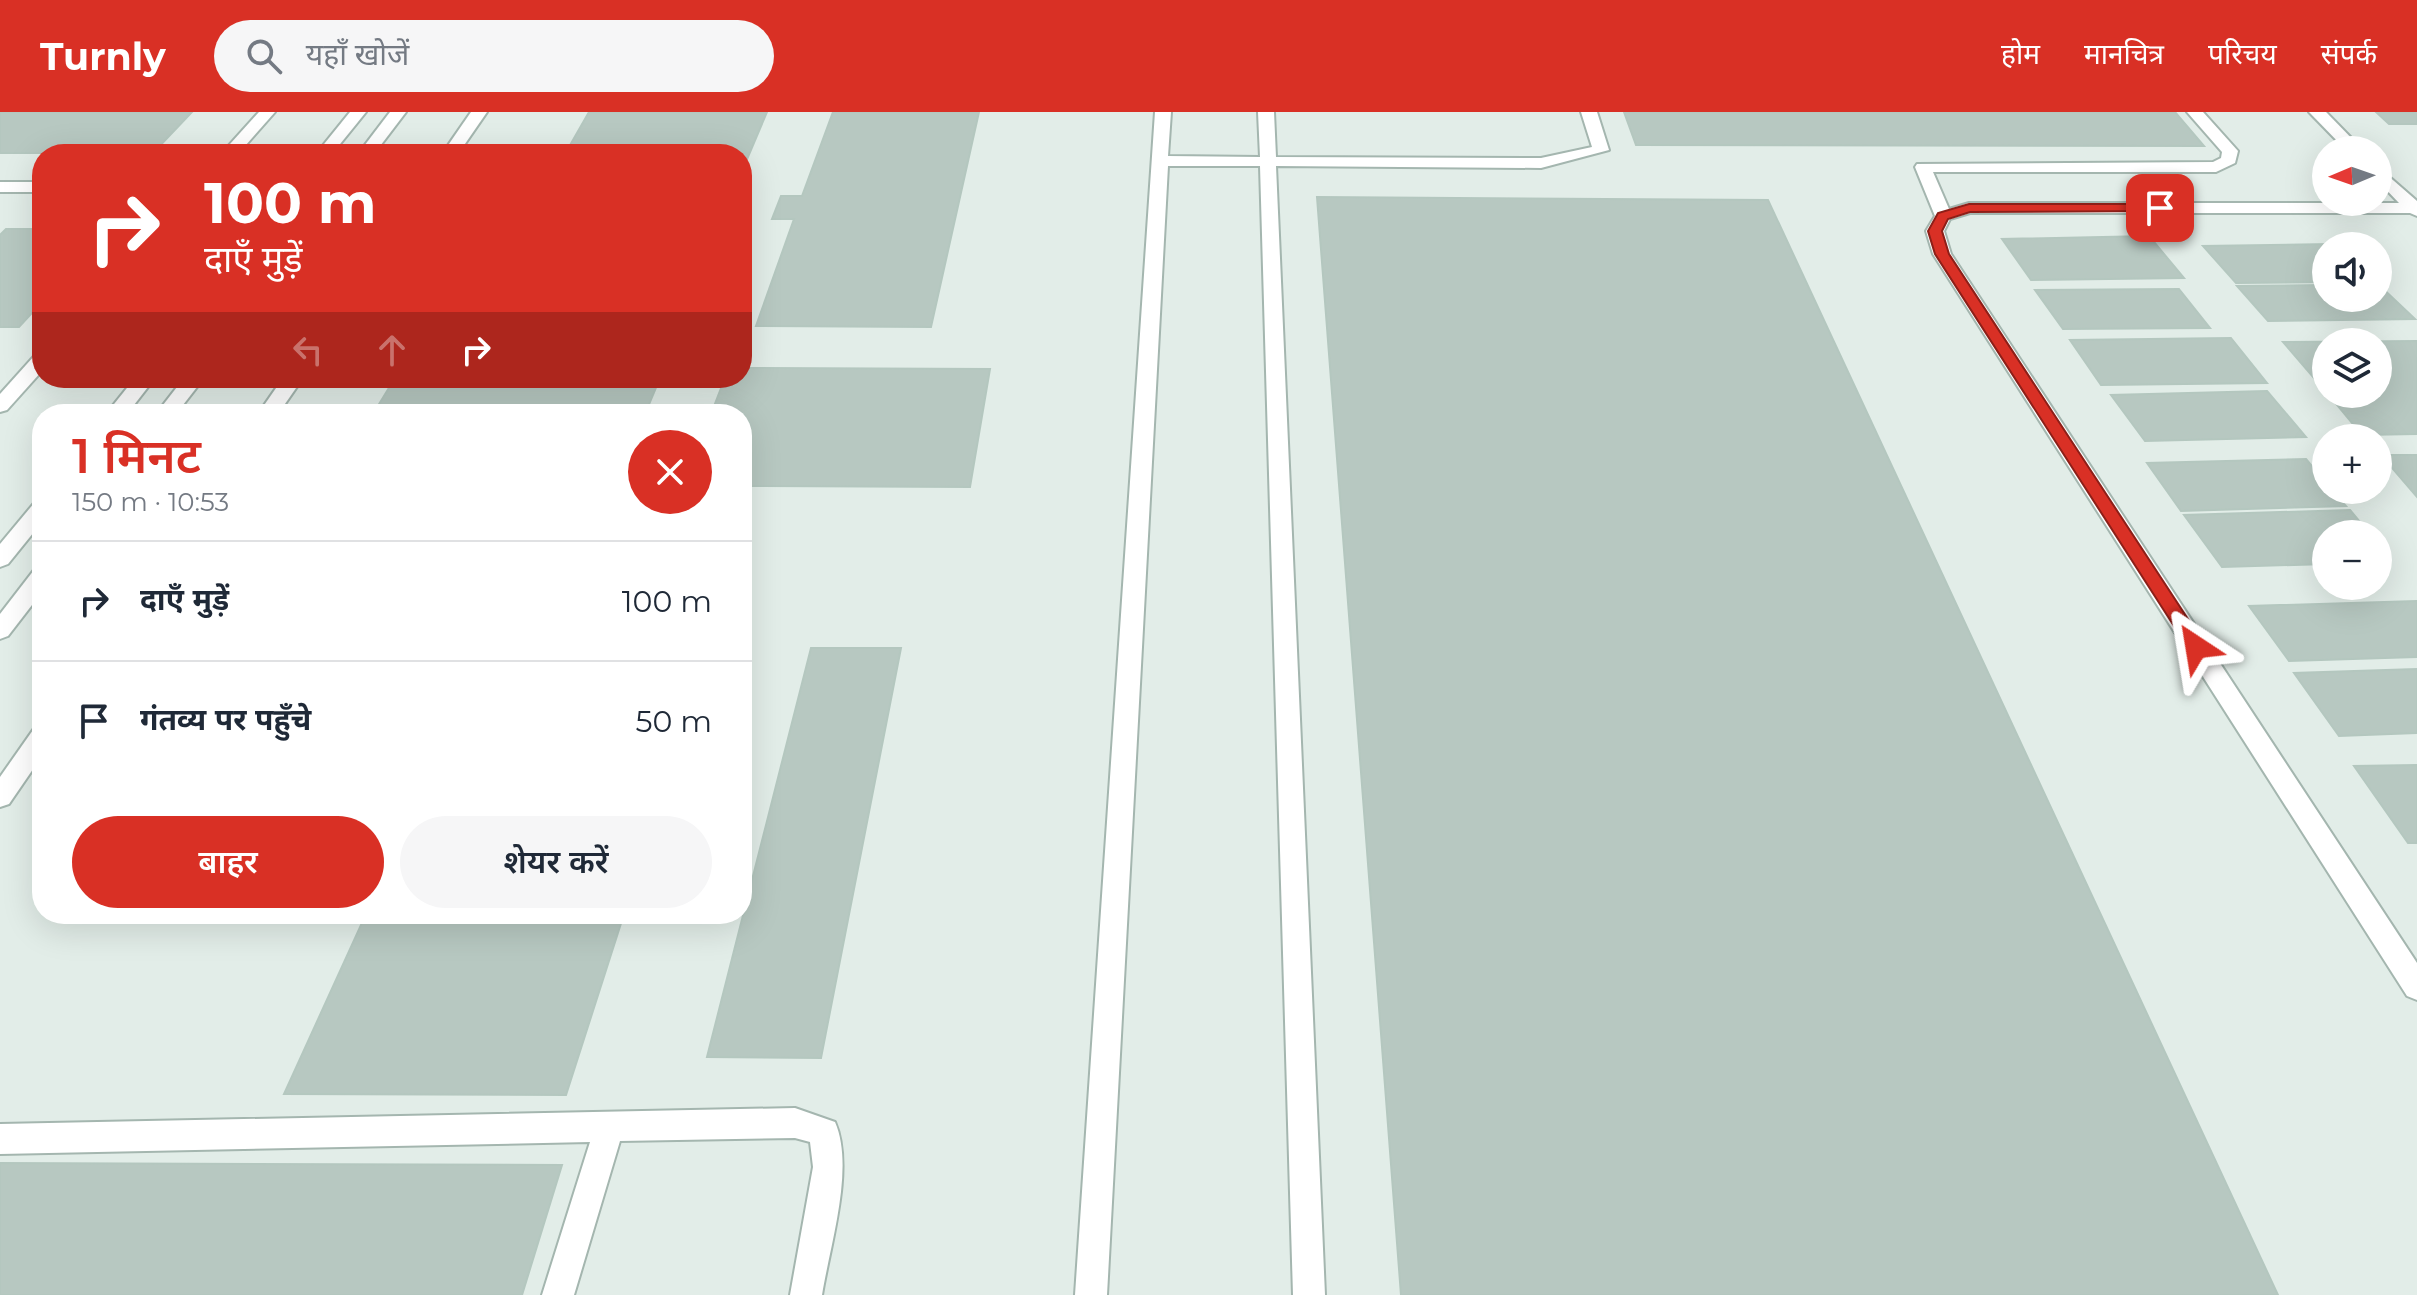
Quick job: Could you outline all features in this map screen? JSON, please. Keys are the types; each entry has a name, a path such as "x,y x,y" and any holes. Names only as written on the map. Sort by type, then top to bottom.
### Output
{"street":[{"path":"238,144 267,112"},
{"path":"332,144 358,112"},
{"path":"374,144 398,112"},
{"path":"457,144 479,112"},
{"path":"1091,1295 1163,112"},
{"path":"1266,112 1309,1295"},
{"path":"1161,161 1541,163 1601,150 1589,112"},
{"path":"1943,216 1923,167 2216,167 2229,160 2230,151 2195,112"},
{"path":"2317,112 2341,136"},
{"path":"2392,186 2415,210"},
{"path":"0,187 32,187"},
{"path":"2415,210 1969,208 1943,216 1935,231 1942,254 2417,987"},
{"path":"0,406 32,370"},
{"path":"124,404 137,388"},
{"path":"174,404 186,388"},
{"path":"0,559 32,519"},
{"path":"0,630 32,589"},
{"path":"0,797 32,751"},
{"path":"0,1139 795,1123 824,1132 828,1167 806,1295"},
{"path":"558,1295 609,1128"}],"building":[{"path":"0,112 192,112 162,144 32,144 32,153 0,153"},
{"path":"589,112 767,112 752,147 752,144 571,144"},
{"path":"833,112 979,112 931,327 756,326 794,219 772,219 781,196 802,196"},
{"path":"1624,112 2175,112 2204,146 1636,145"},
{"path":"2376,112 2417,112 2417,124 2389,124"},
{"path":"1317,197 1768,200 2278,1295 1401,1295"},
{"path":"6,229 32,229 32,313 19,327 0,327 0,235"},
{"path":"2149,236 2184,278 2031,280 2002,239"},
{"path":"2312,244 2312,282 2236,283 2203,246"},
{"path":"2312,285 2312,312 2392,312 2392,297 2415,319 2268,321 2237,286"},
{"path":"2179,289 2210,328 2063,329 2035,290"},
{"path":"2231,338 2267,383 2101,385 2070,340"},
{"path":"2392,341 2417,341 2417,434 2392,434 2392,424 2353,424 2340,408 2392,408"},
{"path":"2283,342 2312,342 2312,376"},
{"path":"752,368 990,369 970,487 752,486 752,404 715,404 721,388 752,388"},
{"path":"389,388 656,388 649,404 379,404"},
{"path":"2267,391 2306,437 2145,441 2111,395"},
{"path":"2392,455 2417,455 2417,497 2392,468"},
{"path":"2306,459 2312,466 2312,504 2346,506 2181,511 2147,463"},
{"path":"2350,510 2358,520 2312,520 2312,564 2222,567 2184,515"},
{"path":"2417,601 2417,657 2289,661 2249,606"},
{"path":"811,648 901,648 821,1058 707,1057 741,924 752,924 752,880"},
{"path":"2417,669 2417,733 2339,736 2294,673"},
{"path":"2417,765 2417,843 2408,843 2354,766"},
{"path":"361,924 621,924 566,1095 284,1094"},
{"path":"0,1163 562,1165 522,1295 0,1295"}],"route":[{"path":"2160,208 1969,208 1943,216 1935,231 1942,254 2196,647"}]}
